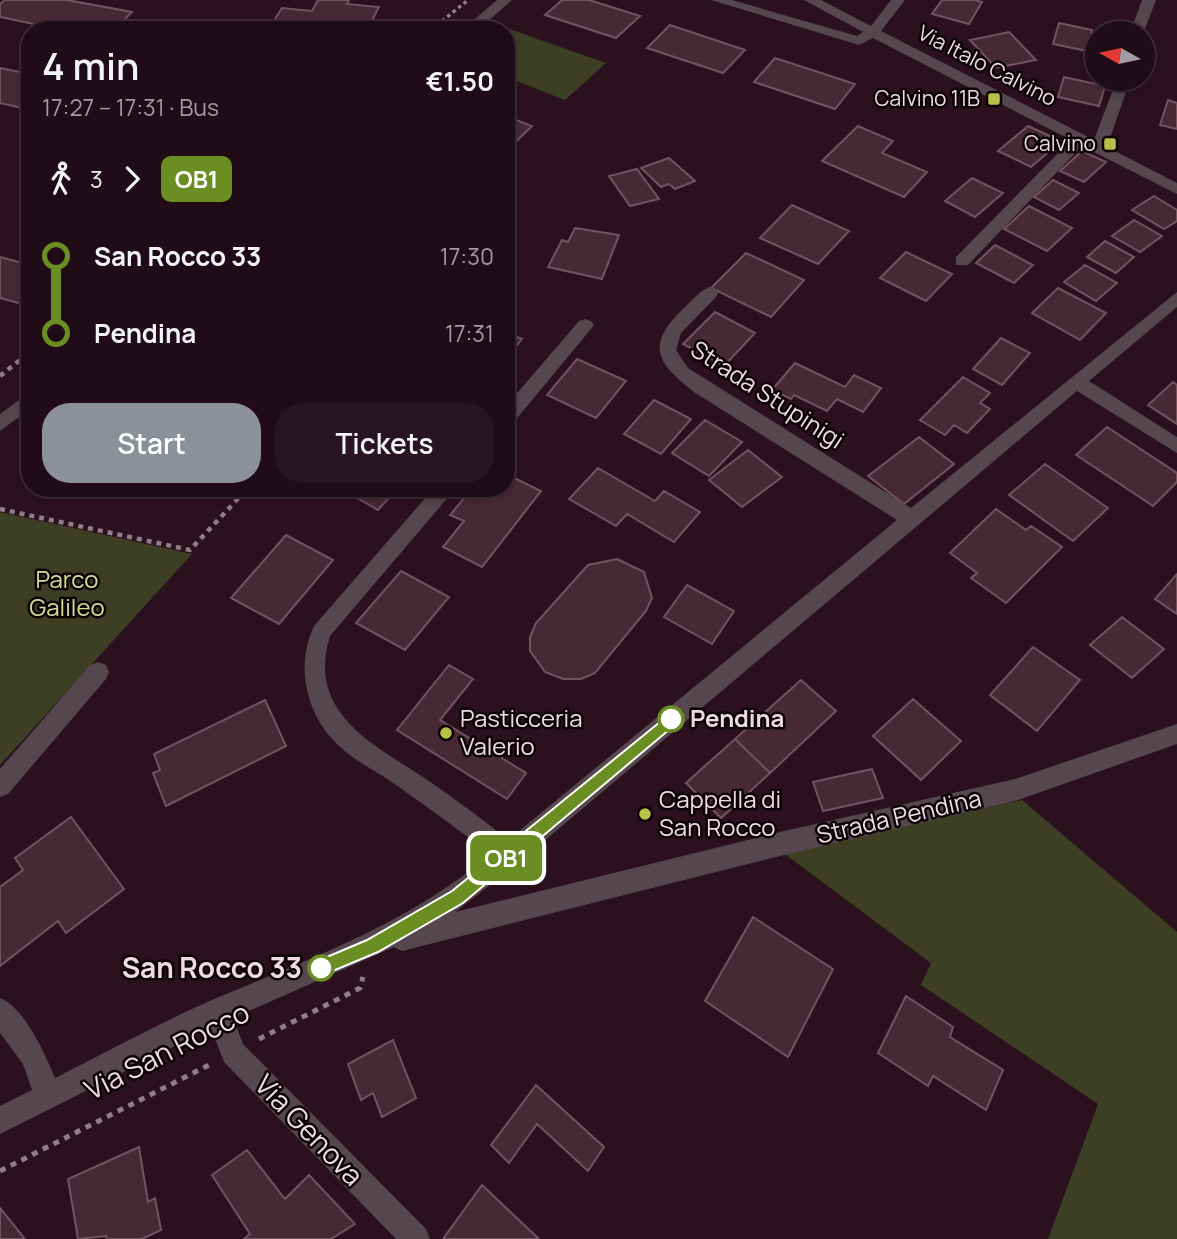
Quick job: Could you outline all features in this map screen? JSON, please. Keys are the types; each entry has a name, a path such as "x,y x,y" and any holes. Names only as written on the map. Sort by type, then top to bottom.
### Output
{"street":[{"path":"480,21 505,0"},
{"path":"718,0 859,41 874,31 898,0"},
{"name":"Via Italo Calvino","path":"811,0 1177,189"},
{"path":"1141,21 1149,0"},
{"path":"1099,148 1119,92"},
{"path":"962,261 1082,138"},
{"name":"Strada Stupinigi","path":"710,293 669,334 666,353 671,365 700,387 909,518"},
{"path":"909,518 1177,298"},
{"path":"515,407 585,325"},
{"path":"1077,382 1177,446"},
{"path":"0,424 21,406"},
{"path":"438,497 321,632 316,646 315,688 333,724 346,738 466,820 509,856"},
{"name":"Via San Rocco","path":"0,1120 218,1011 372,946 458,897 909,518"},
{"path":"0,786 98,672"},
{"name":"Strada Pendina","path":"372,946 563,896 1015,790 1177,734"},
{"name":"Via San Rocco","path":"0,1011 33,1056 48,1096"},
{"name":"Via Genova","path":"218,1011 233,1053 416,1239"}],"path":[{"path":"442,21 468,0"},
{"path":"0,376 21,359"},
{"path":"0,509 190,550 240,497"},
{"name":"Via San Rocco","path":"0,1171 360,988 372,946"}],"green space":[{"path":"515,31 606,63 565,100 515,81"},
{"name":"Parco Galileo","path":"0,512 192,554 0,765"},
{"path":"1022,800 1177,932 1177,1239 1048,1239 1098,1104 921,985 931,963 782,852"}],"building":[{"path":"5,0 67,0 132,12 123,21 21,21 0,17 0,4"},
{"path":"318,0 349,0 347,4 379,7 372,21 274,21 282,8 312,11"},
{"path":"562,0 589,0 640,16 616,38 545,15"},
{"path":"942,0 982,2 969,24 932,14"},
{"path":"1059,23 1085,29 1085,51 1053,44"},
{"path":"670,25 745,50 723,73 647,48"},
{"path":"1009,32 1036,60 996,68 970,40"},
{"path":"775,58 855,84 835,109 754,82"},
{"path":"0,68 21,72 21,108 0,103"},
{"path":"1064,77 1085,82 1085,91 1104,91 1099,106 1058,97"},
{"path":"1168,100 1177,103 1177,129 1160,125"},
{"path":"515,119 532,126 515,142"},
{"path":"858,126 893,141 882,153 927,172 904,197 822,161"},
{"path":"1028,126 1061,141 1031,167 998,151"},
{"path":"1082,151 1106,162 1084,182 1060,171"},
{"path":"669,158 695,181 675,189 669,184 661,187 641,168"},
{"path":"637,169 659,199 630,206 609,176"},
{"path":"972,178 1003,193 975,217 945,201"},
{"path":"1053,180 1079,193 1059,210 1034,197"},
{"path":"1154,196 1177,210 1177,221 1164,229 1132,210"},
{"path":"792,205 849,231 818,264 760,238"},
{"path":"1029,206 1072,228 1047,251 1004,229"},
{"path":"1134,220 1162,236 1140,252 1112,236"},
{"path":"575,228 619,235 602,279 548,267 562,240 568,242"},
{"path":"1105,241 1134,257 1116,273 1087,257"},
{"path":"995,245 1033,265 1014,283 976,263"},
{"path":"906,252 952,274 926,301 880,278"},
{"path":"746,253 804,280 771,317 711,288"},
{"path":"0,257 21,263 21,304 0,298"},
{"path":"1085,265 1117,283 1096,301 1064,282"},
{"path":"1058,288 1106,313 1080,340 1032,313"},
{"path":"715,312 755,333 724,366 683,344"},
{"path":"515,336 522,339 515,348"},
{"path":"1001,338 1030,353 1002,385 973,369"},
{"path":"577,359 626,381 596,418 547,395"},
{"path":"795,363 845,387 854,375 881,388 863,412 837,399 827,411 794,395 791,399 772,390"},
{"path":"963,377 990,393 980,403 990,409 967,433 954,425 945,435 920,420"},
{"path":"1173,382 1177,385 1177,424 1148,405"},
{"path":"654,400 691,419 661,454 624,434"},
{"path":"705,420 742,442 709,476 672,453"},
{"path":"1107,427 1177,473 1177,482 1153,506 1076,455"},
{"path":"919,437 954,464 904,504 868,476"},
{"path":"748,450 782,477 742,507 709,480"},
{"path":"1045,464 1108,508 1073,541 1009,495"},
{"path":"598,468 655,501 664,491 700,512 674,542 627,514 616,526 569,499"},
{"path":"515,478 541,491 482,567 443,547 464,521 450,515 465,497 515,497"},
{"path":"356,497 390,497 378,510"},
{"path":"996,509 1026,530 1031,526 1062,547 1006,603 971,578 977,573 950,553"},
{"path":"286,535 333,560 279,624 231,598"},
{"path":"617,559 644,572 652,598 646,611 595,673 581,679 563,679 545,672 530,651 530,637 536,623 588,565"},
{"path":"401,571 449,597 405,650 356,623"},
{"path":"1177,574 1177,614 1155,599"},
{"path":"687,585 734,611 712,644 664,617"},
{"path":"1122,617 1164,649 1132,678 1090,645"},
{"path":"1033,647 1080,680 1037,731 990,695"},
{"path":"449,665 473,679 440,720 526,773 507,799 397,730"},
{"path":"801,680 836,711 770,773 735,739"},
{"path":"913,699 961,741 921,780 873,736"},
{"path":"265,700 286,746 166,806 153,773 160,770 154,754"},
{"path":"735,739 770,773 721,818 686,783"},
{"path":"872,769 883,798 823,811 813,782"},
{"path":"71,817 124,889 66,933 58,921 0,966 0,887 23,870 15,858"},
{"path":"753,917 833,969 788,1057 705,1001"},
{"path":"906,996 953,1027 950,1037 1003,1070 986,1110 933,1076 928,1086 878,1053"},
{"path":"393,1040 416,1098 382,1117 373,1093 361,1100 348,1064"},
{"path":"536,1085 604,1147 588,1171 537,1124 509,1163 491,1145"},
{"path":"139,1147 148,1202 155,1198 161,1230 142,1239 107,1239 106,1236 78,1239 68,1179"},
{"path":"247,1150 285,1199 309,1175 355,1224 331,1239 244,1239 250,1234 212,1175"},
{"path":"482,1185 539,1239 443,1239"},
{"path":"0,1208 25,1239 0,1239"}],"bus line":[{"name":"OB1","path":"321,968 372,946 458,897 671,719"}],"place":[{"name":"Calvino 11B","path":"994,99"},
{"name":"Calvino","path":"1110,144"},
{"name":"Pendina","path":"671,719"},
{"name":"Pasticceria Valerio","path":"446,733"},
{"name":"Cappella di San Rocco","path":"645,814"},
{"name":"San Rocco 33","path":"321,968"}]}
